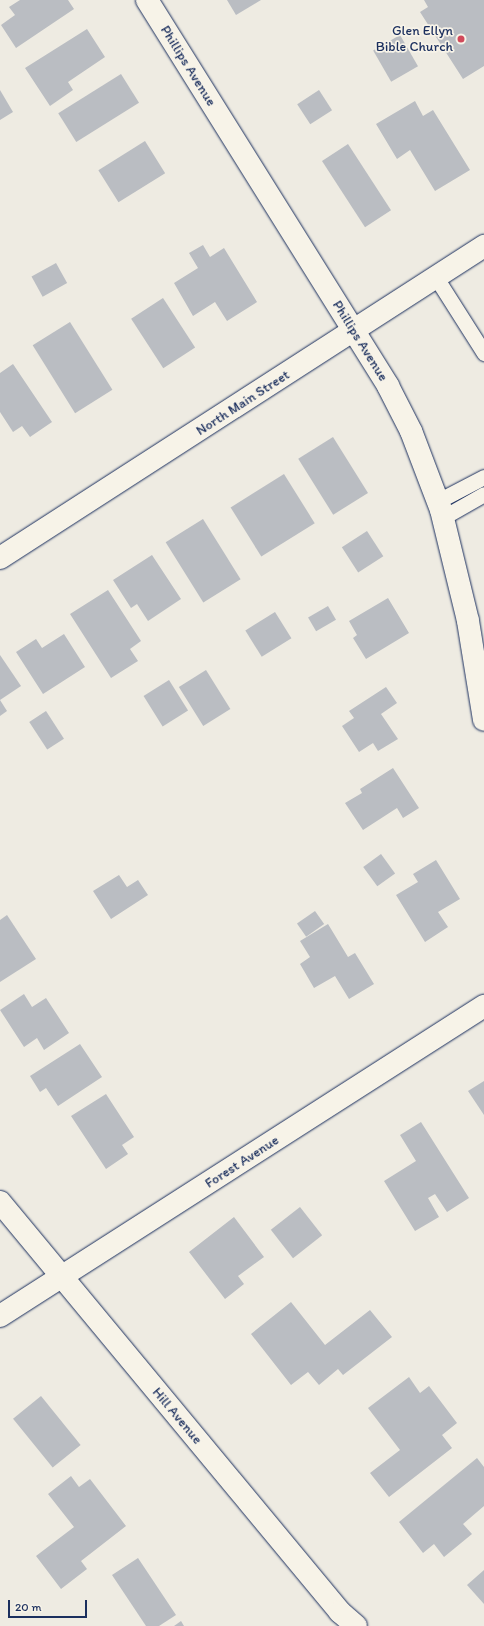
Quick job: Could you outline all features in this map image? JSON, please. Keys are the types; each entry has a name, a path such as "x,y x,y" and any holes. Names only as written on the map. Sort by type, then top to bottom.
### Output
{"street":[{"name":"Phillips Avenue","path":"146,0 354,331 411,431 440,510 468,622 484,720"},
{"name":"North Main Street","path":"1,556 437,279 484,246"},
{"name":"Forest Avenue","path":"0,1316 62,1278 484,1006"},
{"name":"Hill Avenue","path":"0,1202 340,1612 356,1626"}],"lane":[{"path":"437,279 484,353"},
{"path":"440,510 484,477"},
{"path":"440,510 484,494"}],"building":[{"path":"20,0 68,0 74,9 16,48 1,25 15,15 9,7"},
{"path":"227,0 261,0 236,15"},
{"name":"Glen Ellyn Bible Church","path":"424,0 484,0 484,66 463,79 420,12 428,7"},
{"path":"87,29 105,57 68,82 73,90 50,106 25,68"},
{"path":"400,35 418,66 391,82 373,50"},
{"path":"121,74 139,103 76,142 58,113"},
{"path":"0,90 13,112 0,120"},
{"path":"319,90 332,110 310,124 297,104"},
{"path":"415,101 423,116 433,110 470,170 435,191 410,150 397,159 376,124"},
{"path":"145,141 165,173 118,202 98,170"},
{"path":"348,144 391,210 365,227 322,161"},
{"path":"203,245 210,257 224,248 257,302 227,321 215,302 193,316 174,283 198,268 189,253"},
{"path":"56,263 67,283 43,297 32,277"},
{"path":"163,298 195,347 163,368 131,319"},
{"path":"70,322 112,390 75,413 33,345"},
{"path":"13,364 52,422 30,437 22,426 13,432 0,412 0,373"},
{"path":"333,437 368,493 333,515 298,459"},
{"path":"284,474 315,523 261,557 231,507"},
{"path":"203,519 241,579 203,603 166,542"},
{"path":"367,531 383,556 358,572 342,547"},
{"path":"152,555 181,599 148,621 137,604 131,608 113,580"},
{"path":"108,590 141,641 130,649 138,661 111,678 70,614"},
{"path":"388,598 409,633 366,659 353,638 357,635 349,621"},
{"path":"328,606 336,620 316,631 308,618"},
{"path":"275,612 291,638 262,657 245,631"},
{"path":"64,634 85,667 43,694 16,652 36,639 42,648"},
{"path":"0,655 21,686 0,700"},
{"path":"206,670 230,709 203,726 179,687"},
{"path":"169,680 188,711 163,726 144,696"},
{"path":"386,687 397,703 381,714 398,739 378,751 373,743 359,752 342,726 354,718 349,711"},
{"path":"0,700 7,711 0,716"},
{"path":"46,711 64,739 47,750 29,722"},
{"path":"393,768 419,808 403,818 397,808 363,830 345,803 362,793 360,789"},
{"path":"381,854 395,873 377,886 363,867"},
{"path":"436,860 460,899 438,912 448,927 425,942 396,895 418,882 413,874"},
{"path":"119,875 127,887 138,880 148,895 111,919 93,891"},
{"path":"315,911 324,924 306,937 297,924"},
{"path":"7,915 36,959 0,982 0,920"},
{"path":"328,924 348,957 355,953 374,984 349,999 335,976 314,988 300,964 310,957 300,941"},
{"path":"24,994 32,1007 46,998 69,1033 44,1050 37,1038 24,1047 0,1010"},
{"path":"80,1044 102,1077 58,1106 46,1088 40,1092 30,1076"},
{"path":"484,1081 484,1115 468,1091"},
{"path":"106,1094 134,1137 122,1145 128,1154 106,1169 71,1116"},
{"path":"421,1122 469,1198 447,1212 435,1194 428,1198 439,1217 415,1231 384,1181 416,1161 400,1135"},
{"path":"300,1207 322,1235 293,1258 271,1230"},
{"path":"234,1217 264,1257 238,1276 244,1284 225,1299 189,1252"},
{"path":"291,1302 325,1345 370,1310 392,1337 343,1375 338,1369 319,1385 308,1372 291,1385 251,1334"},
{"path":"409,1377 420,1393 429,1386 457,1423 442,1435 452,1448 389,1497 370,1473 400,1450 368,1408"},
{"path":"41,1396 81,1445 53,1468 13,1419"},
{"path":"477,1458 484,1467 484,1506 463,1524 472,1534 444,1557 434,1544 423,1553 399,1522"},
{"path":"71,1476 79,1487 90,1479 126,1526 81,1561 87,1569 61,1589 36,1556 74,1527 48,1494"},
{"path":"138,1558 176,1615 159,1626 146,1626 112,1575"},
{"path":"484,1570 484,1604 467,1585"},
{"path":"181,1621 184,1626 174,1626"}],"place":[{"name":"Glen Ellyn Bible Church","path":"461,39"}]}
